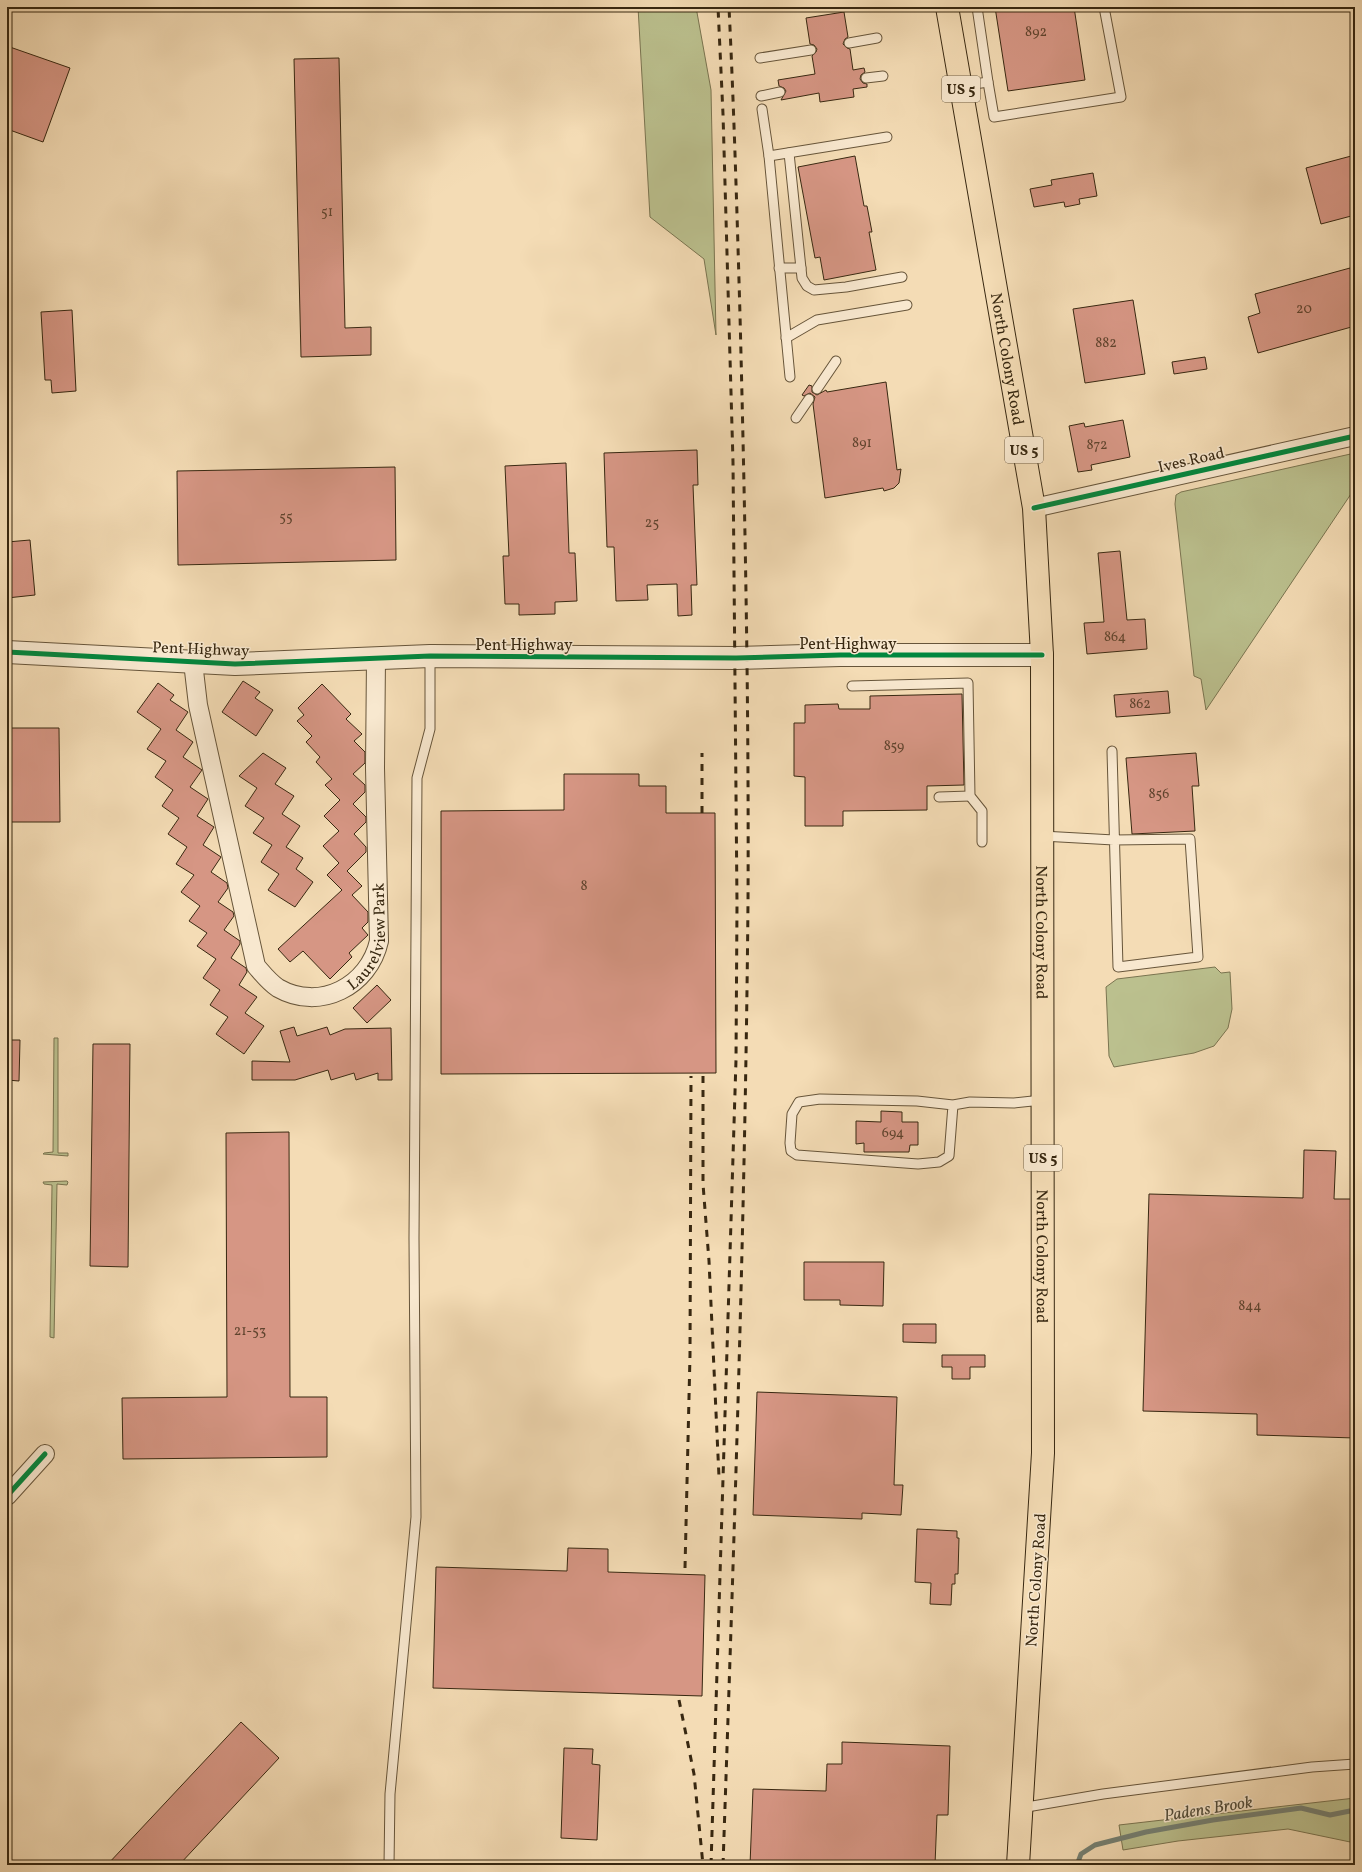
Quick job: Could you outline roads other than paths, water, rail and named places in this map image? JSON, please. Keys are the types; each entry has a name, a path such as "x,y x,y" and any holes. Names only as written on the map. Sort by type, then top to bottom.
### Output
{"main road":[{"name":"North Colony Road","path":"947,7 1034,508 1042,656 1043,1453 1018,1865"}],"street":[{"name":"Ives Road","path":"1034,508 1355,436"},
{"name":"Pent Highway","path":"7,652 235,664 430,656 736,658 840,655 1042,656"},
{"name":"Laurelview Park","path":"194,662 198,705 256,966 271,982 278,987 294,994 314,997 335,993 355,982 363,975 372,962 379,941 375,768 376,658"},
{"path":"7,1496 45,1454"}],"lane":[{"path":"976,7 994,117 1121,97 1104,7"},
{"path":"849,43 877,38"},
{"path":"760,58 811,50"},
{"path":"866,78 883,76"},
{"path":"961,86 988,82"},
{"path":"761,96 780,92"},
{"path":"762,109 769,156 790,377"},
{"path":"769,156 887,137"},
{"path":"789,153 802,278 807,286 814,290 846,288 902,277"},
{"path":"779,268 801,268"},
{"path":"786,338 817,320 907,305"},
{"path":"817,389 836,362"},
{"path":"796,418 809,399"},
{"path":"389,1865 390,1794 416,1517 414,1222 417,778 430,729 430,656"},
{"path":"852,686 968,683 970,796 982,811 982,842"},
{"path":"1042,836 1114,840 1190,839 1198,957 1118,967 1114,840 1112,751"},
{"path":"939,797 970,796"},
{"path":"952,1105 949,1156 939,1162 918,1164 805,1156 797,1155 791,1151 790,1143 792,1114 799,1102 820,1099 917,1101 952,1105 970,1102 1014,1103 1042,1100"},
{"path":"1022,1808 1154,1788 1312,1767 1355,1764"}],"waterway":[{"name":"Padens Brook","path":"1077,1865 1081,1854 1095,1845 1146,1832 1213,1820 1301,1808 1330,1815 1355,1810"}],"railway":[{"path":"711,1865 736,1060 737,904 733,462 723,114 718,7"},
{"path":"723,1865 742,1264 748,903 744,462 737,199 729,7"},
{"path":"702,753 702,813"},
{"path":"685,1568 690,1355 691,1076"},
{"path":"703,1076 703,1184 709,1261 719,1477"},
{"path":"679,1700 694,1774 703,1865"}]}
